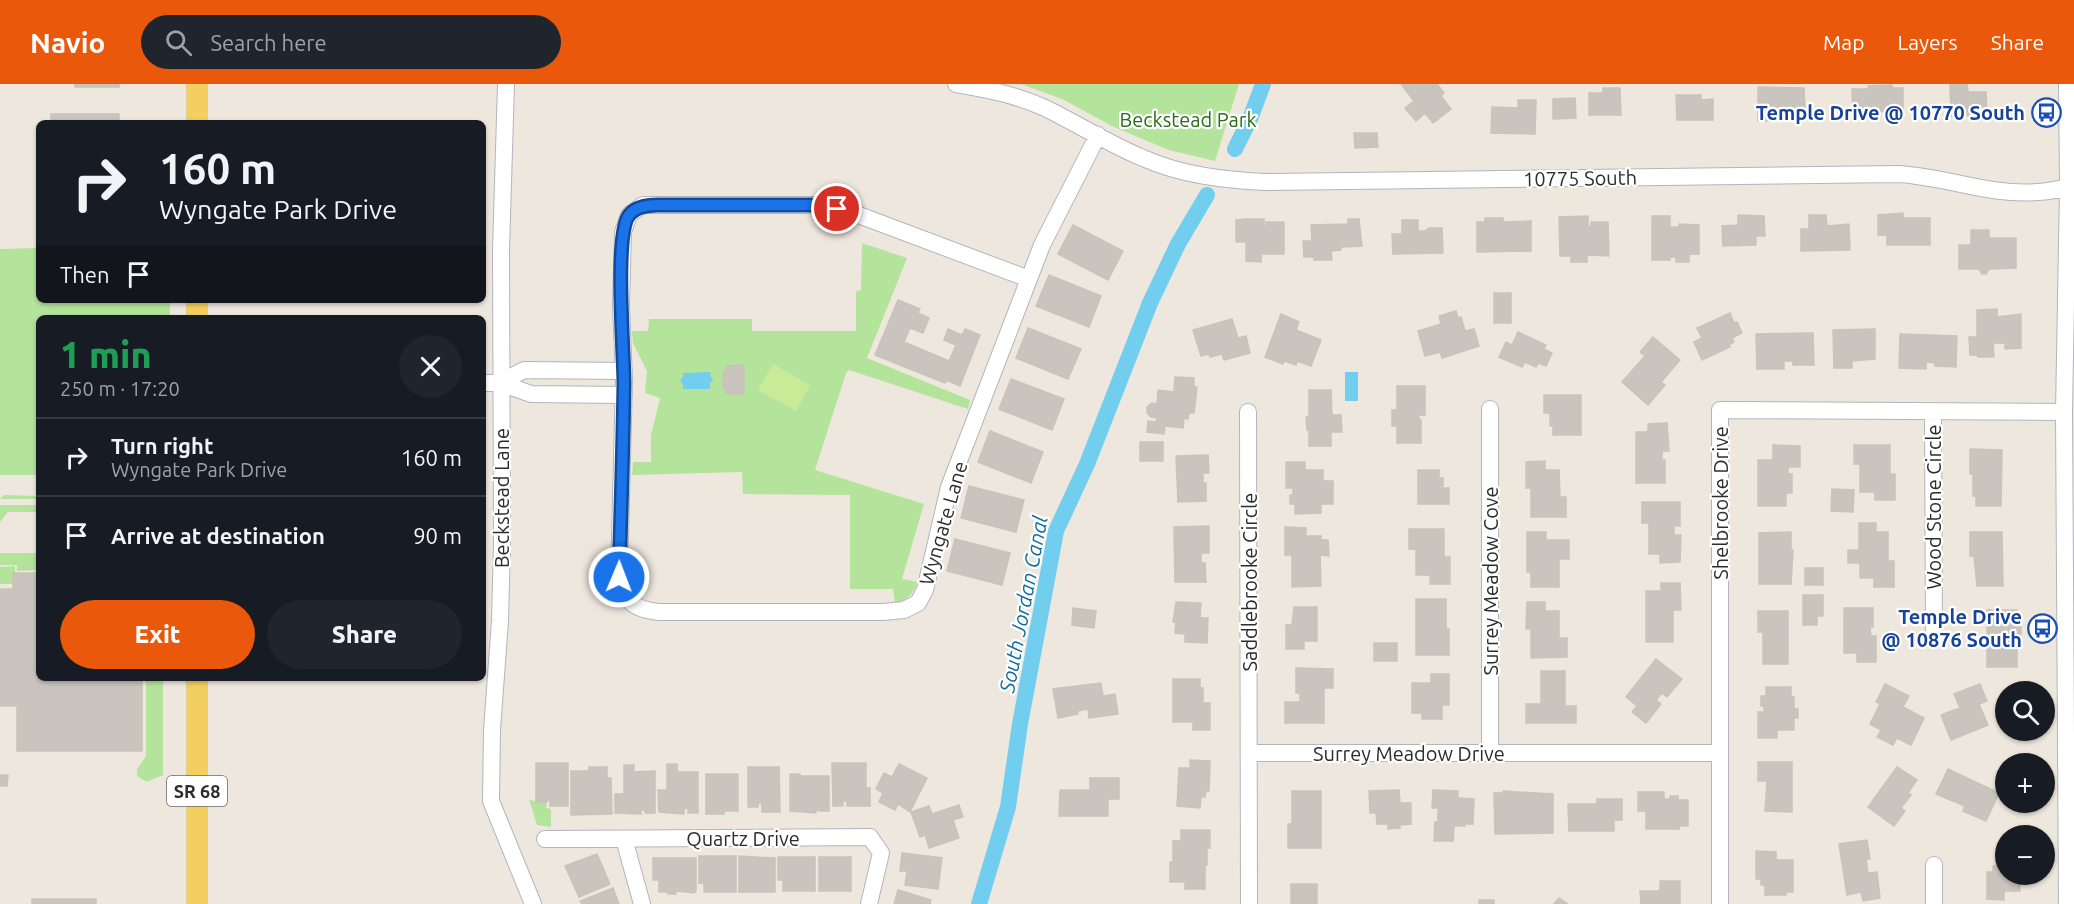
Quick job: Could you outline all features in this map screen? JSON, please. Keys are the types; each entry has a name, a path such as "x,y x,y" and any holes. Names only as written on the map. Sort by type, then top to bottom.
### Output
{"main road":[{"path":"197,84 197,120"},
{"name":"SR 68","path":"197,681 197,904"}],"street":[{"name":"Beckstead Lane","path":"506,84 501,249 502,566 492,729 491,801 533,904"},
{"name":"10775 South","path":"956,84 1010,95 1032,103 1143,158 1166,166 1236,180 1265,182 1897,174 1935,178 1982,189 2009,192 2037,192 2071,186"},
{"path":"2067,84 2071,186 2064,412 2070,624 2067,904"},
{"name":"Wyngate Lane","path":"624,395 619,577 626,597 640,610 659,612 883,612 904,610 918,603 925,590 950,487 1042,245 1098,135"},
{"path":"486,383 500,383 531,394 624,395 621,306 623,231 629,214 643,205 818,205 856,214 1029,279"},
{"path":"500,383 524,370 624,371"},
{"name":"Surrey Meadow Cove","path":"1490,410 1490,753"},
{"name":"Shelbrooke Drive","path":"1720,904 1720,410 2064,412"},
{"name":"Wood Stone Circle","path":"1933,411 1934,639"},
{"name":"Saddlebrooke Circle","path":"1248,412 1249,753"},
{"path":"1249,753 1249,904"},
{"name":"Surrey Meadow Drive","path":"1249,753 1720,753"},
{"name":"Quartz Drive","path":"545,839 870,837 881,853 868,904"},
{"path":"624,839 642,904"},
{"path":"1934,865 1934,904"}],"green space":[{"name":"Beckstead Park","path":"1021,84 1239,84 1215,161 1169,150 1114,127 1062,99"},
{"path":"862,243 907,258 867,358 970,400 968,409 849,370 846,373 815,470 924,504 902,579 917,582 916,586 909,596 895,603 893,589 850,589 850,495 743,494 742,472 632,475 633,462 651,462 651,435 660,398 645,393 647,371 633,343 632,331 648,331 649,319 752,319 752,331 856,331 856,291 861,290"},
{"path":"36,248 36,303 170,303 170,315 36,315 36,475 0,475 0,249"},
{"path":"773,364 810,385 796,411 758,390"},
{"path":"4,495 36,496 36,499 0,499"},
{"path":"0,505 36,505 36,512 8,512 0,522"},
{"path":"0,553 36,553 36,570 17,571 17,565 0,565"},
{"path":"15,566 15,584 0,584 0,567"},
{"path":"146,681 163,681 163,775 147,782 137,776 137,769 146,756"},
{"path":"529,799 536,802 547,802 546,808 551,809 551,827 537,825"}],"water":[{"path":"710,372 713,380 710,383 710,389 683,389 680,381 683,373"},
{"path":"1345,372 1358,372 1358,401 1345,401"}],"building":[{"path":"75,84 119,84 119,87 75,87"},
{"path":"1401,84 1437,84 1444,93 1441,96 1451,109 1433,123 1425,113 1416,121 1405,108 1414,101"},
{"path":"1950,84 1967,84 1968,92 1986,92 1987,115 1951,116"},
{"path":"1892,85 1892,88 1903,88 1903,111 1853,112 1852,89"},
{"path":"1758,87 1804,88 1805,111 1775,111 1775,121 1758,121"},
{"path":"1603,88 1620,88 1621,115 1589,115 1589,93 1603,93"},
{"path":"1676,95 1701,95 1701,100 1713,99 1713,120 1677,120"},
{"path":"1575,98 1576,118 1553,119 1553,99"},
{"path":"1518,100 1536,100 1535,134 1491,133 1492,107 1518,108"},
{"path":"51,114 119,114 119,120 51,120"},
{"path":"1354,133 1377,133 1378,147 1355,148"},
{"path":"1903,213 1903,218 1930,218 1930,245 1887,245 1887,235 1878,235 1878,215"},
{"path":"1738,215 1764,216 1765,236 1756,236 1756,245 1723,246 1722,226 1738,225"},
{"path":"1809,215 1826,215 1827,226 1849,224 1850,250 1801,251 1801,229 1809,229"},
{"path":"1588,216 1588,227 1591,226 1591,222 1608,222 1609,256 1587,255 1587,262 1571,262 1571,256 1560,256 1559,217"},
{"path":"1652,216 1670,216 1670,227 1679,227 1679,224 1699,225 1699,254 1689,254 1689,262 1676,262 1676,257 1670,257 1670,260 1652,260"},
{"path":"1485,218 1503,218 1503,222 1531,221 1531,251 1477,252 1477,222 1485,222"},
{"path":"1264,219 1264,227 1266,227 1266,222 1284,222 1284,254 1261,254 1261,262 1246,261 1246,242 1236,242 1236,220"},
{"path":"1348,219 1359,219 1362,246 1341,247 1341,250 1331,251 1332,260 1314,260 1314,257 1304,257 1303,241 1312,241 1311,225 1348,224"},
{"path":"1402,220 1418,220 1418,231 1442,228 1443,253 1393,254 1392,234 1402,234"},
{"path":"1073,225 1123,251 1108,280 1058,254"},
{"path":"1971,230 1989,230 1989,238 2016,238 2016,268 1989,269 1986,274 1982,274 1979,269 1959,269 1959,245 1971,245"},
{"path":"1049,275 1101,296 1089,327 1036,306"},
{"path":"1494,293 1511,293 1511,323 1494,323"},
{"path":"898,300 920,309 918,313 929,318 923,333 910,328 904,342 949,361 956,345 944,340 948,329 962,335 965,329 980,335 960,386 946,380 945,383 875,355"},
{"path":"1997,309 1997,317 2021,314 2021,348 2005,349 2005,343 1993,343 1994,357 1970,355 1969,337 1977,337 1977,310"},
{"path":"1456,311 1458,318 1461,317 1465,331 1474,329 1479,346 1442,358 1440,352 1425,356 1418,331 1441,324 1439,316"},
{"path":"1730,313 1742,333 1732,338 1734,342 1729,345 1730,347 1702,360 1694,342 1702,338 1697,328"},
{"path":"1281,314 1299,322 1296,330 1321,340 1311,366 1297,361 1296,365 1284,361 1283,364 1265,357"},
{"path":"1232,319 1238,338 1246,336 1250,353 1224,360 1222,354 1210,357 1209,354 1201,356 1193,330"},
{"path":"1028,328 1081,349 1068,379 1016,358"},
{"path":"1875,329 1875,359 1852,361 1852,368 1834,368 1833,330"},
{"path":"1518,332 1546,345 1544,349 1552,353 1546,366 1538,363 1536,367 1525,362 1522,367 1499,357 1506,342 1512,345"},
{"path":"1813,333 1814,365 1793,365 1793,361 1784,361 1784,369 1757,369 1756,334"},
{"path":"1900,334 1957,336 1956,367 1935,366 1935,363 1926,362 1926,369 1899,368"},
{"path":"1653,337 1680,360 1661,382 1665,385 1648,405 1622,382 1645,356 1640,352"},
{"path":"744,365 744,393 740,395 726,393 726,388 723,388 723,371 726,371 726,366"},
{"path":"1175,377 1194,378 1194,387 1197,387 1194,413 1189,413 1188,419 1184,418 1183,428 1165,426 1164,434 1147,432 1148,421 1156,422 1157,418 1147,413 1147,407 1152,403 1157,404 1158,390 1174,392"},
{"path":"1011,379 1064,399 1052,430 999,409"},
{"path":"1397,386 1425,386 1425,415 1419,415 1421,443 1397,443 1397,426 1392,426 1392,410 1397,410"},
{"path":"1309,390 1331,390 1332,415 1341,415 1342,432 1331,432 1331,446 1309,446 1306,417 1309,417"},
{"path":"1544,395 1581,395 1581,435 1553,435 1550,413 1544,413"},
{"path":"1667,423 1669,451 1662,451 1662,460 1665,460 1665,483 1636,483 1636,432 1648,432 1648,424"},
{"path":"990,431 1043,452 1031,483 978,462"},
{"path":"1140,442 1163,442 1163,461 1140,461"},
{"path":"1773,445 1800,446 1800,467 1788,467 1788,474 1792,474 1792,493 1786,493 1786,506 1758,506 1758,460 1773,460"},
{"path":"1854,445 1890,445 1890,474 1895,474 1895,500 1875,500 1875,492 1860,492 1860,464 1854,464"},
{"path":"1970,449 2002,450 2001,506 1976,506 1976,496 1973,496 1973,474 1970,474"},
{"path":"1208,455 1209,473 1203,473 1203,483 1206,483 1206,501 1178,502 1176,456"},
{"path":"1545,461 1545,470 1559,470 1560,497 1566,497 1566,517 1531,517 1531,488 1526,488 1526,462"},
{"path":"1286,462 1305,462 1305,470 1323,470 1323,481 1333,481 1333,504 1321,504 1321,513 1295,514 1295,504 1290,504 1293,488 1286,488"},
{"path":"1418,470 1439,470 1439,478 1443,478 1443,486 1439,488 1449,488 1449,504 1418,504"},
{"path":"969,486 1024,500 1016,532 961,518"},
{"path":"1832,489 1854,490 1853,512 1831,511"},
{"path":"1642,502 1680,502 1680,526 1674,526 1674,535 1681,535 1680,562 1660,563 1660,554 1649,554 1649,523 1642,523"},
{"path":"1859,523 1876,523 1876,532 1888,532 1888,561 1894,561 1894,587 1874,587 1874,578 1860,578 1860,563 1848,563 1848,550 1859,550"},
{"path":"1209,526 1209,553 1201,553 1201,563 1205,563 1206,582 1175,582 1174,527"},
{"path":"1285,527 1306,528 1306,536 1321,536 1321,540 1328,540 1329,556 1320,555 1321,586 1292,587 1292,555 1285,555"},
{"path":"1409,529 1444,529 1444,557 1450,557 1450,584 1430,584 1430,575 1416,575 1416,549 1409,549"},
{"path":"1527,532 1546,532 1546,540 1569,540 1569,559 1559,559 1559,587 1531,587 1531,572 1527,572"},
{"path":"1791,532 1791,550 1793,550 1791,584 1759,584 1759,533"},
{"path":"1970,532 2002,532 2003,586 1977,586 1974,556 1970,556"},
{"path":"955,539 1010,553 1002,585 947,571"},
{"path":"1805,568 1823,568 1823,585 1805,585"},
{"path":"13,573 36,573 36,681 142,681 142,751 17,751 17,706 0,706 0,589 13,589"},
{"path":"1661,583 1680,583 1681,610 1673,610 1673,642 1646,642 1646,591 1661,591"},
{"path":"1803,595 1823,595 1823,616 1817,616 1817,625 1803,625"},
{"path":"1416,599 1446,599 1449,655 1416,655"},
{"path":"1176,602 1201,603 1200,618 1208,618 1207,643 1185,642 1185,634 1175,633 1176,622 1173,622"},
{"path":"1527,602 1545,602 1545,611 1559,611 1559,638 1567,638 1567,657 1531,658 1531,629 1526,629"},
{"path":"1294,607 1317,607 1317,641 1304,641 1304,649 1286,649 1286,625 1292,625"},
{"path":"1073,608 1096,611 1094,628 1072,625"},
{"path":"1844,608 1873,608 1873,627 1870,627 1871,636 1876,636 1876,662 1857,662 1857,653 1844,653"},
{"path":"1987,610 2017,610 2017,627 2021,627 2021,639 2017,639 2017,667 1987,667"},
{"path":"1758,611 1788,611 1788,664 1763,664 1763,632 1758,632"},
{"path":"1374,643 1397,643 1397,661 1374,661"},
{"path":"1656,659 1682,679 1667,697 1662,693 1656,700 1661,704 1646,723 1632,712 1637,706 1626,697"},
{"path":"1296,668 1333,669 1333,688 1324,688 1324,723 1285,723 1285,702 1300,702 1300,693 1296,693"},
{"path":"1541,671 1565,671 1565,706 1576,706 1576,723 1526,723 1526,704 1541,704"},
{"path":"1431,674 1449,674 1449,705 1442,705 1442,719 1422,719 1422,713 1412,713 1412,683 1431,683"},
{"path":"1173,679 1200,679 1200,688 1203,688 1203,703 1210,703 1210,730 1193,730 1193,722 1173,722"},
{"path":"1101,683 1103,696 1115,694 1118,714 1089,718 1088,709 1077,711 1078,714 1058,718 1053,689"},
{"path":"1885,684 1909,696 1903,707 1924,718 1911,745 1897,738 1893,745 1877,737 1881,730 1870,724 1880,704 1876,702"},
{"path":"1980,684 1987,701 1979,704 1988,725 1951,740 1941,715 1960,708 1954,694"},
{"path":"1766,687 1791,687 1794,709 1798,709 1798,718 1794,718 1794,730 1777,730 1777,738 1758,738 1758,712 1764,712 1764,706 1761,706 1761,696 1766,696"},
{"path":"1190,760 1210,761 1209,791 1206,791 1205,797 1201,797 1200,808 1177,806 1179,768 1190,768"},
{"path":"1758,762 1792,762 1792,812 1765,811 1767,781 1758,781"},
{"path":"536,763 568,763 568,806 550,806 550,800 536,802"},
{"path":"832,763 866,763 866,788 870,788 870,806 847,806 847,801 843,801 843,806 833,806"},
{"path":"667,764 677,764 677,772 698,772 698,813 688,813 688,808 684,808 684,814 659,812 658,790 667,790"},
{"path":"899,764 927,778 910,812 898,804 895,810 879,802 883,793 876,789 884,773 892,777"},
{"path":"624,765 634,765 634,772 655,771 655,813 645,813 645,810 641,810 641,814 615,813 615,794 624,794"},
{"path":"589,767 607,767 607,778 611,778 612,814 571,815 571,771 589,771"},
{"path":"748,767 779,767 780,812 762,812 762,803 758,803 758,807 748,807"},
{"path":"1897,767 1917,780 1908,793 1911,795 1901,808 1905,811 1894,826 1868,807"},
{"path":"1948,769 1995,791 1995,802 1986,821 1963,811 1965,806 1936,794"},
{"path":"706,774 738,774 738,811 706,814"},
{"path":"790,774 829,776 829,811 816,810 816,813 790,811"},
{"path":"0,775 8,775 7,786 0,786"},
{"path":"1090,778 1119,778 1119,799 1108,799 1108,816 1059,816 1060,790 1090,790"},
{"path":"1399,790 1400,803 1411,803 1411,824 1388,829 1388,824 1377,824 1376,813 1370,813 1369,791"},
{"path":"1433,790 1458,791 1458,798 1474,799 1473,824 1454,826 1453,841 1434,841 1438,808 1432,808"},
{"path":"1292,791 1321,791 1321,848 1288,848 1288,824 1292,824"},
{"path":"1503,791 1553,794 1553,833 1495,834 1494,793 1503,793"},
{"path":"1638,792 1664,792 1664,799 1678,796 1678,800 1688,800 1688,826 1679,826 1679,829 1646,829 1646,811 1638,811"},
{"path":"1597,799 1622,799 1622,820 1614,820 1614,831 1569,831 1568,804 1597,804"},
{"path":"959,805 963,817 953,820 959,838 929,848 925,835 920,837 911,812 929,806 932,814"},
{"path":"1181,830 1210,830 1210,848 1207,848 1207,865 1205,865 1205,889 1185,889 1185,882 1170,882 1173,841 1181,841"},
{"path":"1867,840 1870,859 1866,859 1868,873 1877,872 1880,898 1863,901 1861,892 1847,895 1839,844"},
{"path":"1756,851 1776,852 1776,860 1793,860 1793,892 1786,892 1786,895 1765,895 1765,885 1761,885 1761,879 1756,879"},
{"path":"902,853 942,858 938,889 905,885 907,871 900,871"},
{"path":"597,854 610,884 579,897 565,866"},
{"path":"699,856 736,856 736,892 704,892 704,883 699,883"},
{"path":"739,856 775,858 775,892 739,892"},
{"path":"778,857 815,857 815,891 783,891 783,880 778,880"},
{"path":"819,857 851,857 851,891 819,891"},
{"path":"653,858 696,858 696,891 694,893 676,891 676,894 659,892 659,880 653,880"},
{"path":"1993,866 1995,866 1995,885 2020,885 2020,891 2004,891 2004,900 1987,899 1987,872 1993,872"},
{"path":"1660,881 1680,881 1680,904 1641,904 1640,891 1660,891"},
{"path":"1291,884 1317,884 1317,904 1291,904"},
{"path":"613,888 619,904 582,904 580,901"},
{"path":"898,890 931,900 930,904 894,904"},
{"path":"1559,898 1568,904 1554,904"},
{"path":"32,899 96,899 96,904 32,904"},
{"path":"1479,900 1494,900 1494,904 1479,904"}],"waterway":[{"name":"South Jordan Canal","path":"1235,149 1250,119 1263,84"},
{"name":"South Jordan Canal","path":"979,904 1008,807 1020,724 1056,531 1087,464 1150,303 1178,244 1207,195"}],"place":[{"name":"Temple Drive @ 10770 South","path":"2046,112"},
{"name":"Temple Drive @ 10876 South","path":"2043,628"}],"route":[{"path":"619,577 624,381 621,306 623,231 629,214 643,205 818,205 837,209"}]}
